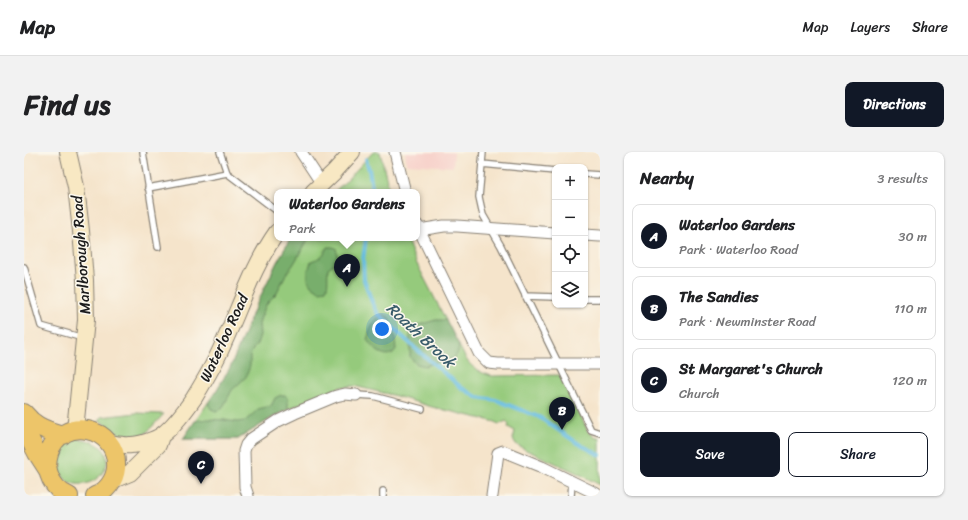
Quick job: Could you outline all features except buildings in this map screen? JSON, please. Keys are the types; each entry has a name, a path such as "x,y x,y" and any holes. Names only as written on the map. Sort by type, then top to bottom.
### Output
{"main road":[{"path":"24,414 39,427 46,430 69,432 82,429 93,431 110,443 117,461 116,471 113,480 106,489 97,496"},
{"path":"24,428 48,470"},
{"path":"63,494 51,480 47,460 50,449 56,441 69,432"}],"street":[{"name":"Marlborough Road","path":"68,152 76,187 86,280 86,320 84,338 69,432"},
{"path":"301,152 317,188 352,152"},
{"path":"395,152 404,189"},
{"path":"420,228 450,226 552,233"},
{"path":"420,232 479,352 489,363 600,364"},
{"path":"588,235 600,236"},
{"name":"Waterloo Road","path":"110,443 130,445 145,442 161,436 173,426 208,376 225,341 257,265 274,236"},
{"path":"248,496 245,487 244,451 246,445 251,439 278,421 295,413 336,396 345,394 356,395"},
{"name":"Waterloo Road","path":"113,480 130,473 158,445 161,436"},
{"path":"492,496 498,453 503,451 542,467 600,496"}],"lane":[{"path":"142,152 158,247"},
{"path":"220,152 227,173 274,209"},
{"path":"483,152 479,196 483,216 501,246 591,430 600,433"},
{"path":"482,164 552,171"},
{"path":"148,188 227,173"},
{"path":"588,174 600,175"},
{"path":"24,267 41,326 84,338"},
{"path":"525,296 552,298"},
{"path":"588,299 600,299"},
{"path":"356,395 373,396 422,409"},
{"path":"571,496 572,482"}],"shaded area":[{"path":"405,152 454,152 453,167 407,164"}],"green space":[{"path":"373,152 380,152 389,189 337,189"},
{"path":"289,241 407,241 416,262 466,359 474,368 492,376 561,375 588,431 596,438 600,438 600,485 516,444 513,439 515,431 508,427 509,424 506,421 498,425 496,422 354,386 341,387 299,404 275,416 238,439 183,439 216,391 231,366 253,312 277,262"},
{"path":"289,241 307,241 286,274 276,294 267,303 259,324 260,335 250,356 250,366 246,377 232,390 222,409 216,411 211,409 208,403 231,366 253,312 277,262"},
{"path":"327,247 336,248 337,258 328,268 328,283 326,290 319,291 309,282 309,270 311,261 321,257"},
{"path":"382,314 389,317 395,339 396,349 392,354 388,355 377,351 367,339 373,324"},
{"path":"436,320 446,320 459,345 458,353 454,358 425,366 417,364 410,358 411,327"},
{"path":"285,395 288,398 287,410 238,439 183,439 195,421 207,419 237,422 245,421 258,409 271,406 275,398"},
{"path":"136,413 164,414 145,434 131,439 122,436 100,421 101,417"},
{"path":"72,438 91,441 102,448 107,457 106,466 101,475 92,481 81,484 68,482 59,471 57,462 58,448"}],"waterway":[{"name":"Roath Brook","path":"366,159 372,189"},
{"name":"Roath Brook","path":"366,241 363,260 364,280 372,302 378,314 415,348 462,388 477,397 496,400 539,417 579,444 600,455"}],"place":[{"name":"Waterloo Gardens","path":"347,287"},
{"name":"The Sandies","path":"562,430"},
{"name":"St Margaret's Church","path":"201,484"}]}
